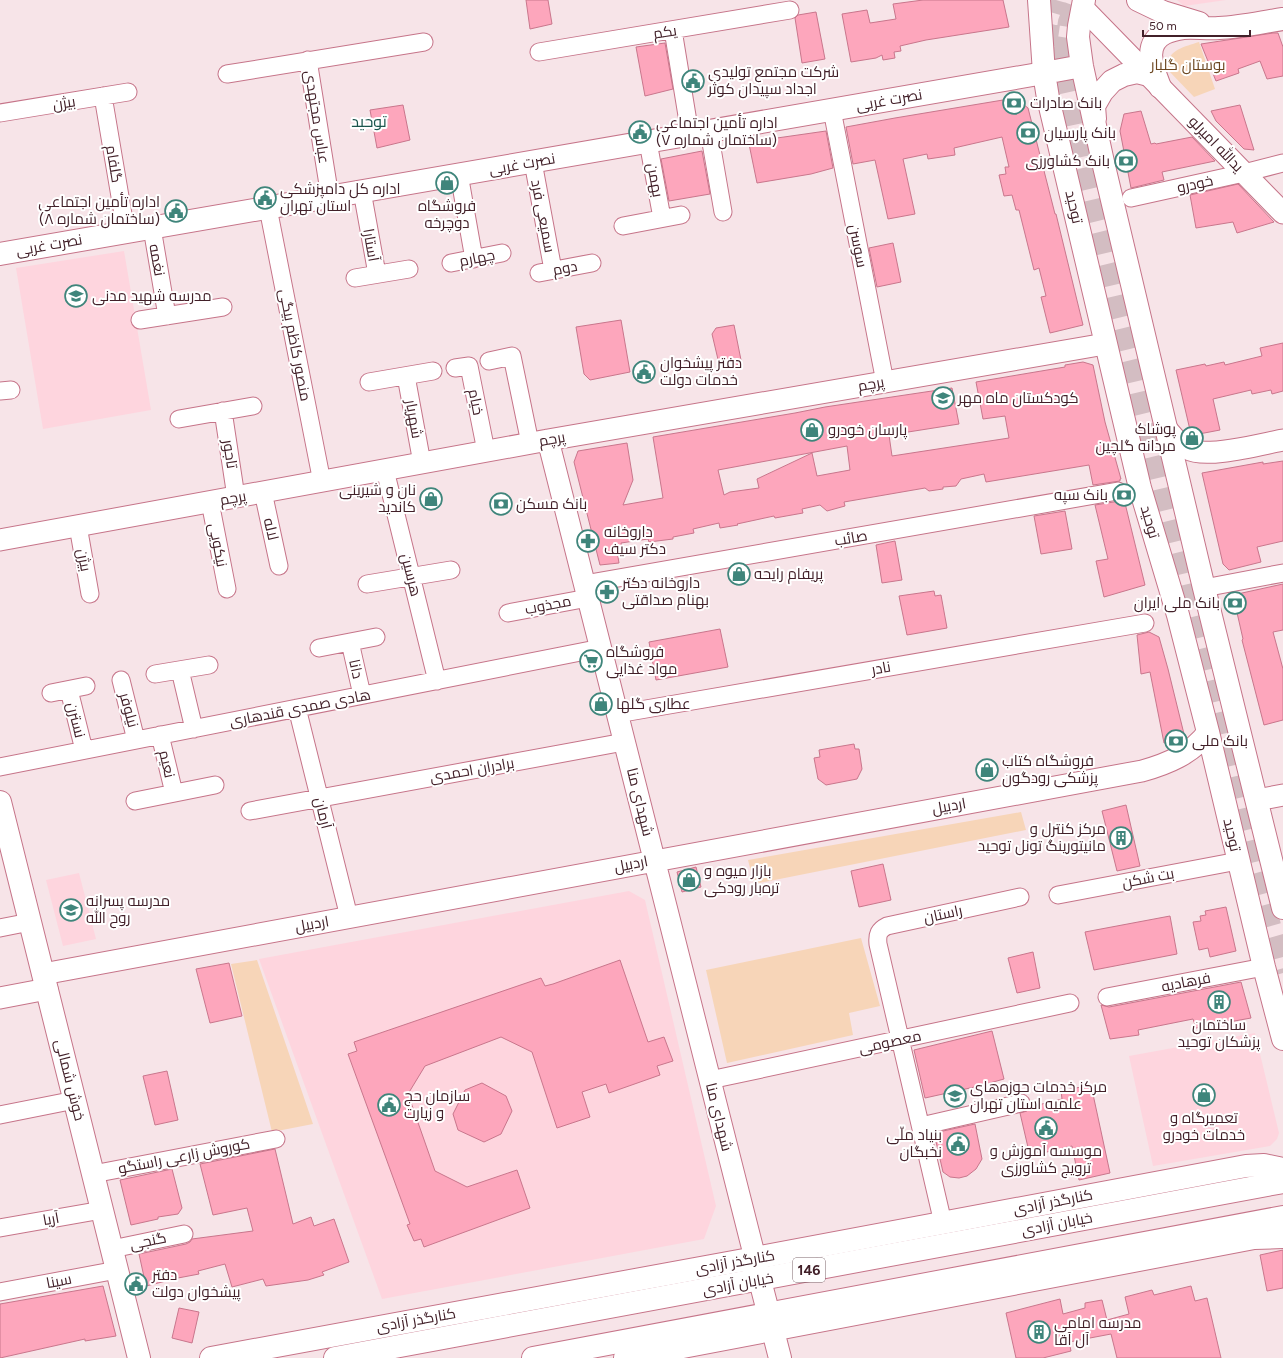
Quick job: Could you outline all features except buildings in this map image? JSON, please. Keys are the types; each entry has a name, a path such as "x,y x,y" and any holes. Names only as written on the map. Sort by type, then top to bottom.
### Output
{"main road":[{"name":"توحید","path":"1039,0 1044,73 1048,98 1105,344 1140,488 1178,615 1208,732 1238,861 1283,1039"},
{"path":"1138,0 1152,8 1174,16 1220,28"},
{"path":"1080,3 1078,37 1082,66 1103,162 1165,427 1283,908"},
{"path":"1095,122 1094,106 1102,92 1112,81 1124,75 1138,72 1154,81 1151,49 1157,38 1171,30 1181,28 1220,28 1283,19"},
{"name":"نصرت غربی","path":"0,254 1082,66"},
{"path":"1225,806 1257,800"},
{"name":"خوش شمالی","path":"0,802 139,1358"},
{"name":"کنارگذر آزادی","path":"211,1358 1246,1166 1264,1166 1283,1169"},
{"name":"خیابان آزادی","path":"335,1358 1283,1182"},
{"name":"146","path":"533,1358 771,1322 1283,1217"},
{"path":"1254,1238 1283,1226"},
{"path":"625,1358 771,1322 1254,1238 1283,1237"},
{"path":"754,1258 780,1358"}],"street":[{"name":"یدالله امیرلو","path":"1080,3 1283,213"},
{"name":"یکم","path":"539,52 790,10"},
{"path":"673,30 700,133 723,212"},
{"path":"227,74 424,42"},
{"name":"عباس مجتهدی","path":"308,60 330,197"},
{"name":"بیژن","path":"0,113 128,92"},
{"name":"گلفام","path":"103,96 126,232"},
{"name":"سوسن","path":"832,110 885,382"},
{"name":"بهمن","path":"648,142 662,218"},
{"name":"سمیعی فرد","path":"533,162 546,272"},
{"name":"خودرو","path":"1131,198 1283,163"},
{"path":"459,174 474,258"},
{"name":"آستارا","path":"362,191 377,274"},
{"name":"منصور کاظم بیگی","path":"268,208 322,482"},
{"path":"623,226 680,214"},
{"name":"نغمه","path":"152,228 167,316"},
{"name":"چهارم","path":"451,263 502,253"},
{"name":"دوم","path":"546,272 592,263"},
{"path":"355,278 409,269"},
{"path":"140,320 223,307"},
{"name":"پرچم","path":"0,540 539,442 1105,344"},
{"path":"489,361 512,356 539,442"},
{"name":"خیام","path":"455,368 469,366 486,452"},
{"path":"369,382 433,371"},
{"name":"شهریار","path":"406,376 422,463"},
{"path":"179,419 253,406"},
{"name":"تاجور","path":"222,411 236,497"},
{"path":"1165,427 1181,444 1197,452 1213,453 1283,440"},
{"name":"شهدای منا","path":"539,442 586,591 754,1258"},
{"name":"هرسین","path":"385,470 437,681"},
{"name":"صائب","path":"586,591 1118,491"},
{"name":"لاله","path":"263,492 279,566"},
{"name":"نیکویی","path":"210,502 228,589"},
{"name":"بیژن","path":"78,526 90,594"},
{"path":"367,584 451,570"},
{"path":"1204,588 1283,573"},
{"name":"مجذوب","path":"508,613 586,591"},
{"name":"نادر","path":"617,714 1145,623"},
{"name":"دانا","path":"320,648 376,637"},
{"name":"دانا","path":"350,642 362,695"},
{"name":"هادی صمدی قندهاری","path":"0,767 601,648"},
{"path":"155,674 209,665"},
{"path":"180,670 194,729"},
{"name":"نیلوفر","path":"121,680 136,740"},
{"path":"51,693 86,686"},
{"name":"نسترن","path":"69,690 84,750"},
{"name":"آرمان","path":"297,708 349,917"},
{"name":"اردبیل","path":"0,998 45,982 349,917 1142,771 1156,767 1184,754 1198,744 1208,732"},
{"name":"نعیم","path":"160,735 174,793"},
{"name":"برادران احمدی","path":"250,811 624,742"},
{"path":"135,801 215,784"},
{"path":"1257,800 1283,795"},
{"name":"بت شکن","path":"1058,895 1238,861"},
{"name":"راستان","path":"900,1039 878,944 878,933 881,929 887,926 1020,897"},
{"path":"0,928 30,922"},
{"name":"فرهادیه","path":"1107,997 1264,967"},
{"name":"معصومی","path":"710,1080 1070,1003"},
{"path":"900,1039 943,1223"},
{"path":"0,1115 75,1100"},
{"path":"921,1126 1021,1103"},
{"name":"کوروش زارعی راستگو","path":"93,1174 276,1138"},
{"name":"آریا","path":"0,1228 102,1210"},
{"name":"گنجی","path":"112,1249 184,1234"},
{"name":"سینا","path":"0,1292 117,1270"}],"shaded area":[{"path":"1177,0 1226,0 1184,6"},
{"path":"124,251 151,410 43,429 16,268"},
{"name":"مدرسه پسرانه روح الله","path":"79,873 96,939 63,946 46,880"},
{"path":"629,891 645,900 716,1206 704,1239 382,1299 259,959"},
{"name":"تعمیرگاه و خدمات خودرو","path":"1255,1033 1279,1133 1277,1139 1270,1146 1153,1166 1129,1056"}],"green space":[{"name":"بوستان گلبار","path":"1199,42 1215,89 1194,97 1168,70 1168,63 1169,58 1177,50"},
{"path":"1021,812 1026,830 754,884 748,860"},
{"path":"861,938 880,1006 849,1013 853,1035 727,1063 706,970"},
{"path":"257,960 313,1124 272,1132 231,964"}],"tunnel":[{"path":"1046,45 1049,24 1056,0"},
{"path":"1075,6 1069,22 1064,55 1068,87 1083,157 1255,871 1283,973"}],"place":[{"name":"شرکت مجتمع تولیدی اجداد سپیدان کوثر","path":"693,81"},
{"name":"بانک صادرات","path":"1014,103"},
{"name":"اداره تأمین اجتماعی (ساختمان شماره ۷)","path":"640,132"},
{"name":"بانک پارسیان","path":"1028,133"},
{"name":"بانک کشاورزی","path":"1126,161"},
{"name":"فروشگاه دوچرخه","path":"447,183"},
{"name":"اداره کل دامپزشکی استان تهران","path":"265,198"},
{"name":"اداره تأمین اجتماعی (ساختمان شماره ۸)","path":"176,211"},
{"name":"مدرسه شهید مدنی","path":"76,296"},
{"name":"دفتر پیشخوان خدمات دولت","path":"644,372"},
{"name":"کودکستان ماه مهر","path":"943,398"},
{"name":"پارسان خودرو","path":"812,430"},
{"name":"پوشاک مردانه گلچین","path":"1192,438"},
{"name":"بانک سپه","path":"1124,495"},
{"name":"نان و شیرینی کاندید","path":"431,499"},
{"name":"بانک مسکن","path":"501,504"},
{"name":"داروخانه دکتر سیف","path":"588,541"},
{"name":"پریفام رایحه","path":"739,574"},
{"name":"داروخانه دکتر بهنام صداقتی","path":"607,592"},
{"name":"بانک ملی ایران","path":"1235,603"},
{"name":"فروشگاه مواد غذایی","path":"591,661"},
{"name":"عطاری گلها","path":"601,704"},
{"name":"بانک ملی","path":"1176,741"},
{"name":"فروشگاه کتاب پزشکی رودگون","path":"987,770"},
{"name":"مرکز کنترل و مانیتورینگ تونل توحید","path":"1121,838"},
{"name":"بازار میوه و تره‌بار رودکی","path":"689,880"},
{"name":"مدرسه پسرانه روح الله","path":"71,910"},
{"name":"ساختمان پزشکان توحید","path":"1219,1002"},
{"name":"تعمیرگاه و خدمات خودرو","path":"1204,1095"},
{"name":"مرکز خدمات حوزه‌های علمیه استان تهران","path":"955,1096"},
{"name":"سازمان حج و زیارت","path":"389,1105"},
{"name":"موسسه آموزش و ترویج کشاورزی","path":"1046,1128"},
{"name":"بنیاد ملّی نخبگان","path":"958,1144"},
{"name":"دفتر پیشخوان دولت","path":"136,1284"},
{"name":"مدرسه امامی آل آقا","path":"1039,1332"}],"district":[{"name":"توحید","path":"369,121"}]}
